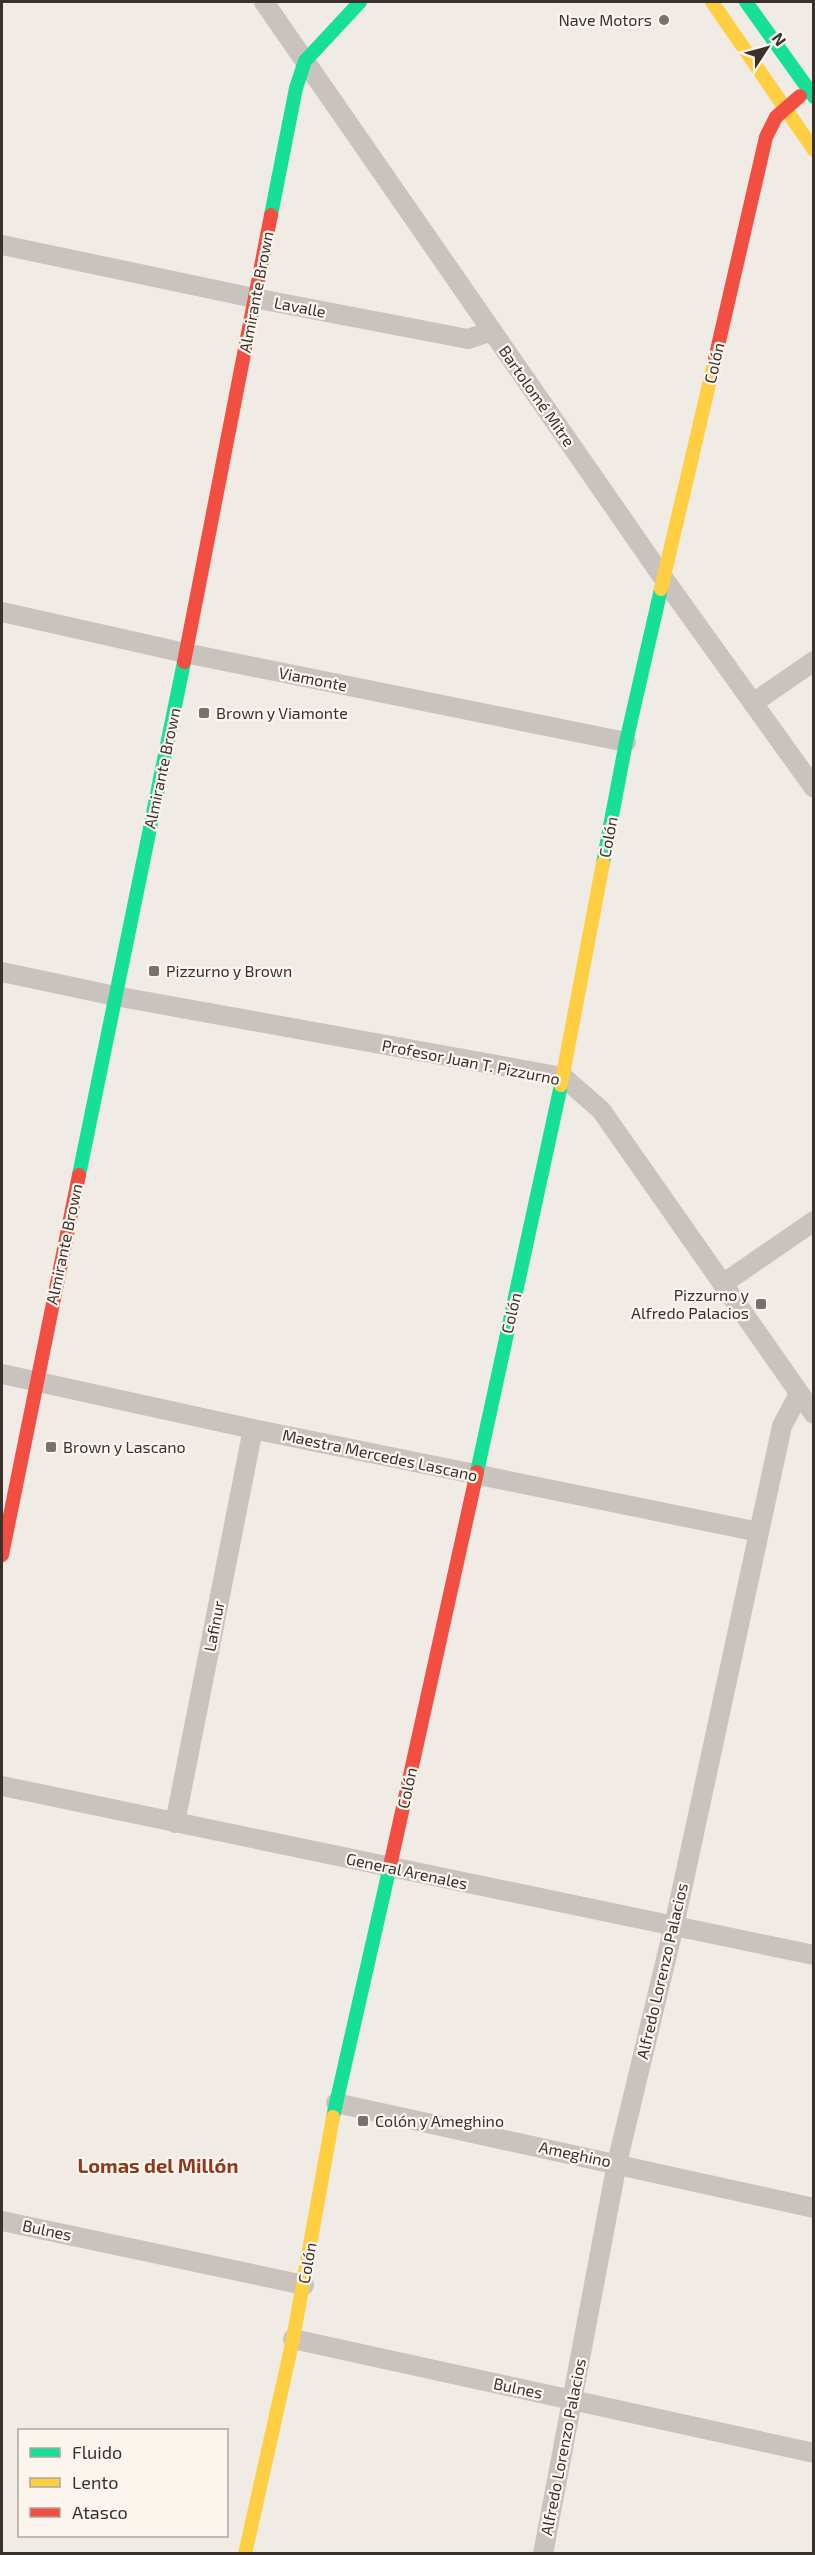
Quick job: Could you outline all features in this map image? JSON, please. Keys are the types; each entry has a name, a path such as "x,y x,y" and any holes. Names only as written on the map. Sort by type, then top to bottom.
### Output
{"street":[{"name":"Bartolomé Mitre","path":"264,2 664,579 813,788"},
{"name":"Almirante Brown","path":"2,1555 35,1381 185,653 296,88 305,61 360,2"},
{"path":"712,2 813,150"},
{"path":"746,2 811,94"},
{"name":"Colón","path":"245,2553 293,2339 336,2103 390,1868 563,1077 626,742 766,137 784,108 811,94"},
{"name":"Lavalle","path":"2,245 254,298 468,339 492,331"},
{"name":"Viamonte","path":"2,612 185,653 626,742"},
{"path":"753,703 813,661"},
{"name":"Profesor Juan T. Pizzurno","path":"2,972 115,996 563,1077 601,1110 724,1283 813,1414"},
{"path":"724,1283 813,1221"},
{"name":"Maestra Mercedes Lascano","path":"2,1374 253,1429 759,1532"},
{"name":"Alfredo Lorenzo Palacios","path":"543,2553 617,2163 674,1926 782,1426 800,1394"},
{"name":"Lafinur","path":"175,1823 253,1429"},
{"name":"General Arenales","path":"2,1786 813,1955"},
{"name":"Ameghino","path":"336,2103 617,2163 813,2208"},
{"name":"Bulnes","path":"2,2221 304,2284"},
{"name":"Bulnes","path":"293,2339 813,2453"}],"traffic: fast":[{"path":"271,215 296,88 305,61 360,2"},
{"path":"746,2 814,97"},
{"path":"603,863 626,742 661,589"},
{"path":"79,1175 184,662"},
{"path":"477,1472 561,1085"},
{"path":"333,2117 390,1866"}],"traffic: slow":[{"path":"712,2 814,150"},
{"path":"661,589 715,359"},
{"path":"561,1085 603,863"},
{"path":"245,2554 293,2339 333,2117"}],"traffic: jam":[{"path":"715,359 766,137 776,117 800,96"},
{"path":"184,662 271,215"},
{"path":"2,1555 79,1175"},
{"path":"390,1866 477,1472"}],"place":[{"name":"Nave Motors","path":"664,20"},
{"name":"Brown y Viamonte","path":"204,713"},
{"name":"Pizzurno y Brown","path":"154,971"},
{"name":"Pizzurno y Alfredo Palacios","path":"761,1304"},
{"name":"Brown y Lascano","path":"51,1447"},
{"name":"Colón y Ameghino","path":"363,2121"}],"district":[{"name":"Lomas del Millón","path":"158,2166"}]}
